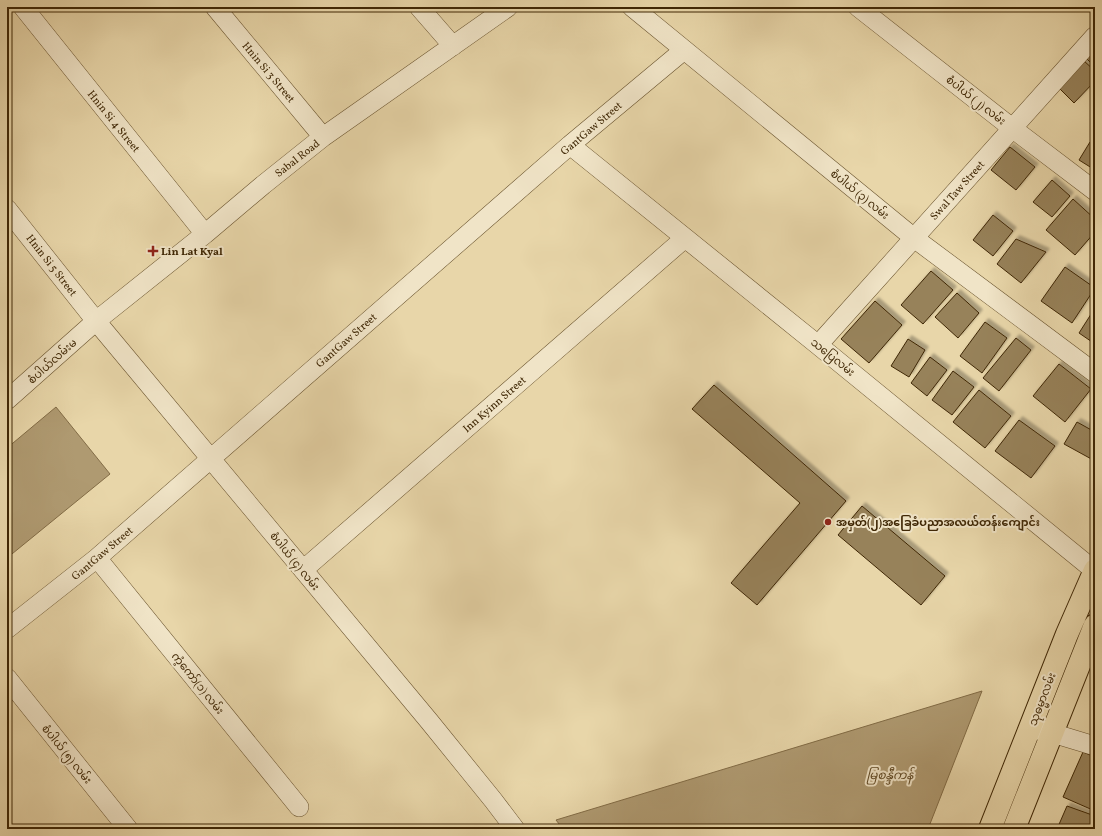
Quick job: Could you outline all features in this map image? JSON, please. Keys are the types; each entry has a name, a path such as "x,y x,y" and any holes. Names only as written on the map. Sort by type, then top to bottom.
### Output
{"main road":[{"name":"သုဓမ္မာလမ်း","path":"990,829 1095,570"},
{"name":"သုဓမ္မာလမ်း","path":"1014,829 1095,625"}],"street":[{"name":"Hnin Si 4 Street","path":"23,7 205,234"},
{"name":"Hnin Si 3 Street","path":"215,7 324,137"},
{"path":"419,7 453,46"},
{"name":"Sabal Road","path":"96,321 324,137 508,7"},
{"name":"စံပါယ် (၃) လမ်း","path":"632,7 914,238 1095,374"},
{"name":"စံပါယ် (၂) လမ်း","path":"858,7 1095,192"},
{"name":"Swal Taw Street","path":"818,345 1095,36"},
{"name":"GantGaw Street","path":"7,629 97,558 570,145 684,50"},
{"name":"သပြေလမ်း","path":"570,145 1095,570"},
{"name":"Hnin Si 5 Street","path":"7,209 96,321"},
{"name":"Inn Kyinn Street","path":"303,570 685,238"},
{"name":"စံပါယ် (၄) လမ်း","path":"96,321 211,458 493,800 515,829"},
{"name":"စံပါယ်လမ်းမ","path":"7,400 96,321"},
{"name":"ကံ့ကော်(၁) လမ်း","path":"97,558 299,807"},
{"name":"စံပါယ် (၅) လမ်း","path":"7,678 128,829"},
{"path":"1030,728 1095,746"}],"water":[{"path":"56,407 110,474 7,558 7,448"},
{"name":"မြစန္ဒီ‌ကန်","path":"982,691 928,829 563,829 556,820"}],"building":[{"path":"1095,42 1095,67 1083,55"},
{"path":"1083,60 1095,71 1095,81 1074,103 1058,87"},
{"path":"1090,142 1095,145 1095,170 1079,160"},
{"path":"1010,147 1035,167 1016,190 991,170"},
{"path":"1052,180 1070,196 1052,217 1033,202"},
{"path":"1073,199 1095,219 1095,232 1075,255 1046,230"},
{"path":"993,215 1013,231 993,256 973,240"},
{"path":"1016,239 1046,252 1021,283 997,264"},
{"path":"1065,267 1095,288 1072,323 1041,301"},
{"path":"931,271 953,290 923,324 901,305"},
{"path":"957,293 979,313 958,338 935,317"},
{"path":"875,301 902,325 869,363 841,339"},
{"path":"1095,308 1095,344 1079,333"},
{"path":"985,322 1007,338 982,373 960,356"},
{"path":"1016,338 1031,350 999,391 983,378"},
{"path":"908,339 925,350 909,377 891,366"},
{"path":"930,357 947,370 927,396 911,383"},
{"path":"1059,364 1091,389 1065,422 1033,396"},
{"path":"953,371 974,387 952,415 932,400"},
{"path":"714,385 846,501 757,605 731,583 800,503 692,409"},
{"path":"979,390 1011,416 985,448 953,422"},
{"path":"1019,420 1055,446 1031,478 995,451"},
{"path":"1077,422 1095,432 1095,461 1064,444"},
{"path":"862,506 945,576 921,605 838,535"},
{"path":"1083,752 1095,757 1095,811 1063,797"},
{"path":"1067,806 1095,816 1095,829 1057,829"}],"place":[{"name":"Lin Lat Kyal","path":"153,251"},
{"name":"အမှတ်(၂)အခြေခံပညာအလယ်တန်းကျောင်း","path":"828,522"}]}
